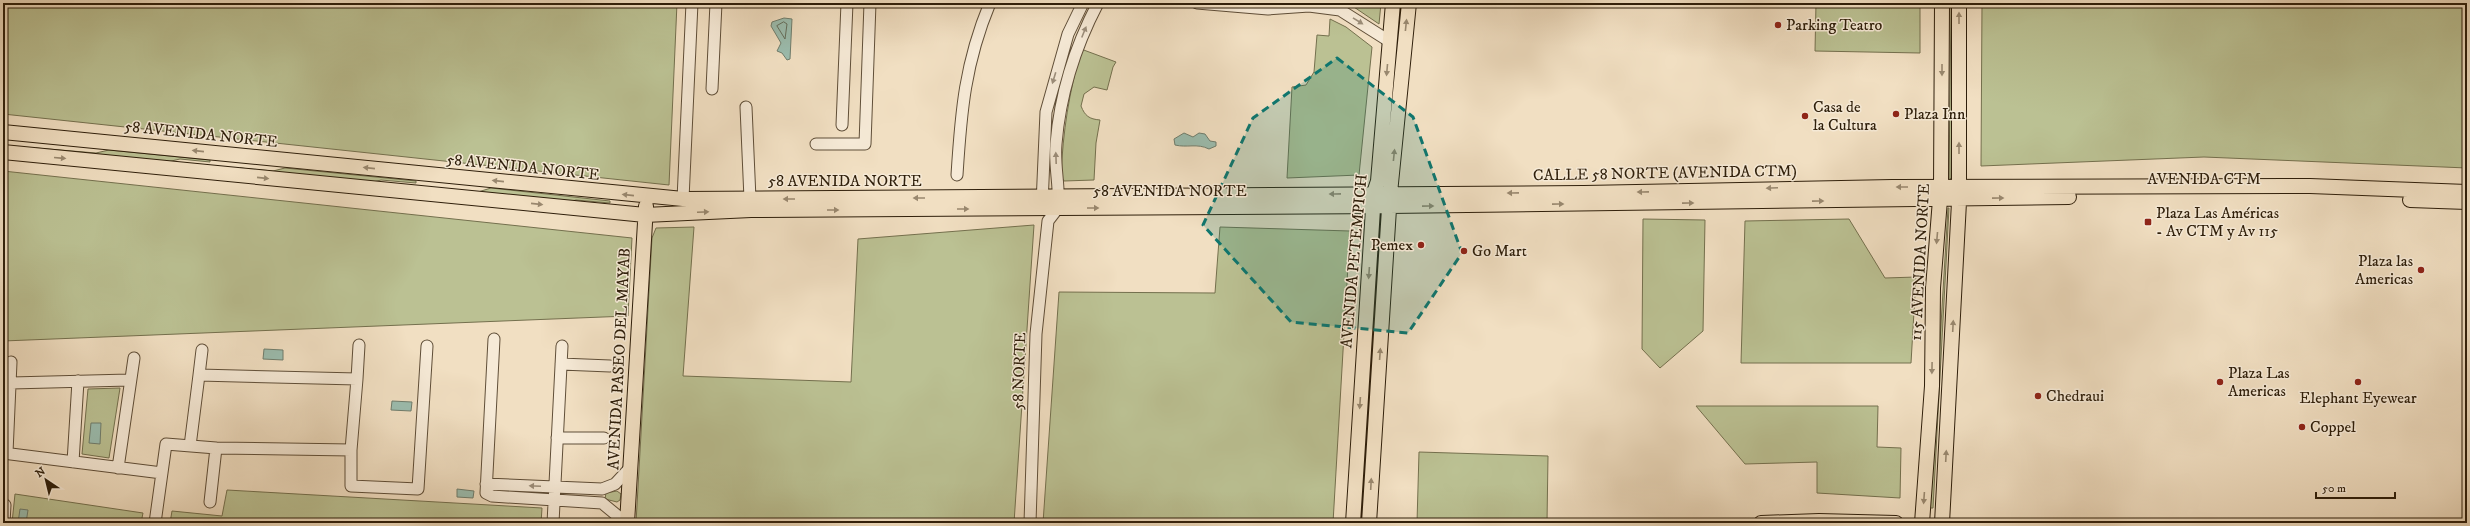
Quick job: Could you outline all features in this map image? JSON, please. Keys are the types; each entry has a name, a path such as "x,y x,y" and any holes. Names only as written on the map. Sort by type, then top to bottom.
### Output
{"main road":[{"name":"AVENIDA PETEMPICH","path":"1353,523 1374,200 1378,181 1393,3"},
{"name":"AVENIDA PETEMPICH","path":"1369,523 1389,200 1408,3"},
{"name":"115 AVENIDA NORTE","path":"1922,523 1932,386 1933,288 1941,193 1942,3"},
{"path":"1942,523 1959,193 1959,3"},
{"name":"58 AVENIDA NORTE","path":"3,132 431,174 646,197 1044,209"},
{"path":"22,134 22,154"},
{"path":"3,152 645,215"},
{"path":"225,174 227,154"},
{"path":"428,194 431,174"},
{"name":"AVENIDA CTM","path":"1959,193 2310,186 2467,192"},
{"name":"CALLE 58 NORTE (AVENIDA CTM)","path":"1389,200 1941,193"},
{"name":"AVENIDA CTM","path":"1941,193 2310,196 2467,202"},
{"name":"AVENIDA PASEO DEL MAYAB","path":"627,523 646,197"},
{"name":"58 AVENIDA NORTE","path":"645,215 751,210 1044,209 1059,203 1389,200"},
{"path":"1761,523 1819,521 1896,523"}],"street":[{"path":"683,199 692,3"},
{"path":"712,89 716,3"},
{"path":"842,125 847,3"},
{"path":"816,144 865,144 870,3"},
{"path":"957,175 961,108 973,47 990,3"},
{"name":"58 NORTE","path":"1030,523 1036,334 1044,209 1046,112 1068,34 1083,3"},
{"path":"1044,209 1059,203 1056,145 1060,111 1073,61 1085,29 1098,3"},
{"path":"1197,3 1268,9 1309,4 1340,10 1389,41"},
{"path":"746,107 750,199"},
{"path":"1046,112 1060,111"},
{"path":"494,339 486,493 492,496 592,501 605,504 619,517 622,523"},
{"path":"359,345 351,450 351,486 418,489 427,346"},
{"path":"553,523 562,346"},
{"path":"190,446 202,350"},
{"path":"118,468 129,380 134,358"},
{"path":"11,362 11,383 5,453 162,473"},
{"path":"561,364 610,366"},
{"path":"199,375 357,379"},
{"path":"11,383 129,380"},
{"path":"73,462 78,381"},
{"path":"557,438 604,438"},
{"path":"155,523 166,444 216,448 351,450"},
{"path":"210,502 216,448"},
{"path":"486,484 593,490 615,484 629,469"},
{"path":"592,501 593,490"},
{"path":"4,523 5,505"}],"highlighted area":[{"path":"1337,58 1413,117 1462,253 1408,333 1291,322 1203,225 1253,118"}],"green space":[{"path":"3,3 677,3 669,185 3,114"},
{"path":"1348,3 1381,3 1379,24"},
{"path":"1400,3 1402,3 1398,49 1395,48"},
{"path":"1816,3 1920,3 1920,53 1815,51"},
{"path":"1951,3 1953,3 1951,178 1949,180"},
{"path":"1982,3 2467,3 2467,168 2204,157 1981,166"},
{"path":"1330,19 1346,27 1372,47 1359,175 1287,178 1292,87 1306,85 1314,72 1317,35 1329,36"},
{"path":"1081,49 1116,62 1113,67 1107,90 1094,87 1084,94 1081,106 1088,116 1093,119 1100,120 1096,143 1094,180 1064,181 1061,176 1065,127 1073,81"},
{"path":"36,148 96,153 109,150 210,160 210,162 180,159 167,162 34,150"},
{"path":"240,168 273,171 285,168 416,181 416,183 381,180 369,183"},
{"path":"3,171 632,238 628,316 3,341"},
{"path":"491,188 610,201 610,203 576,200 565,203 478,192"},
{"path":"1948,208 1933,508 1930,508"},
{"path":"1380,214 1381,214 1370,369"},
{"path":"1643,219 1705,220 1703,331 1660,368 1642,349"},
{"path":"1849,219 1885,278 1916,277 1911,363 1741,363 1745,221"},
{"path":"1034,225 1014,523 636,523 652,238 656,228 694,227 683,376 851,382 858,239"},
{"path":"1220,227 1350,231 1333,523 1043,523 1059,292 1215,293"},
{"path":"1370,378 1363,523 1360,523"},
{"path":"120,388 109,458 82,454 88,389"},
{"path":"1696,406 1878,406 1877,447 1901,448 1900,498 1817,493 1817,462 1745,464"},
{"path":"1419,452 1548,456 1547,523 1417,523"},
{"path":"494,488 548,491 547,495 493,491"},
{"path":"227,490 542,508 541,523 170,523 172,511 222,516"},
{"path":"617,491 621,494 620,500 617,502 605,499 606,493"},
{"path":"15,494 143,513 141,523 12,523"}],"water":[{"path":"784,18 792,19 790,59 787,60 782,53 777,51 781,43 771,26 772,22"},
{"path":"1184,133 1193,137 1199,133 1205,134 1210,141 1216,142 1216,146 1209,149 1200,146 1175,145 1174,139"},
{"path":"264,349 283,350 283,360 263,359"},
{"path":"392,401 412,402 411,411 391,410"},
{"path":"91,423 101,423 100,444 89,443"},
{"path":"457,489 474,491 473,498 457,497"},
{"path":"20,509 28,510 26,523 18,523"}],"place":[{"name":"Parking Teatro","path":"1778,25"},
{"name":"Plaza Inn","path":"1896,114"},
{"name":"Casa de la Cultura","path":"1805,116"},
{"name":"Plaza Las Américas - Av CTM y Av 115","path":"2148,222"},
{"name":"Pemex","path":"1421,245"},
{"name":"Go Mart","path":"1464,251"},
{"name":"Plaza las Americas","path":"2421,270"},
{"name":"Plaza Las Americas","path":"2220,382"},
{"name":"Elephant Eyewear","path":"2358,382"},
{"name":"Chedraui","path":"2038,396"},
{"name":"Coppel","path":"2302,427"}]}
